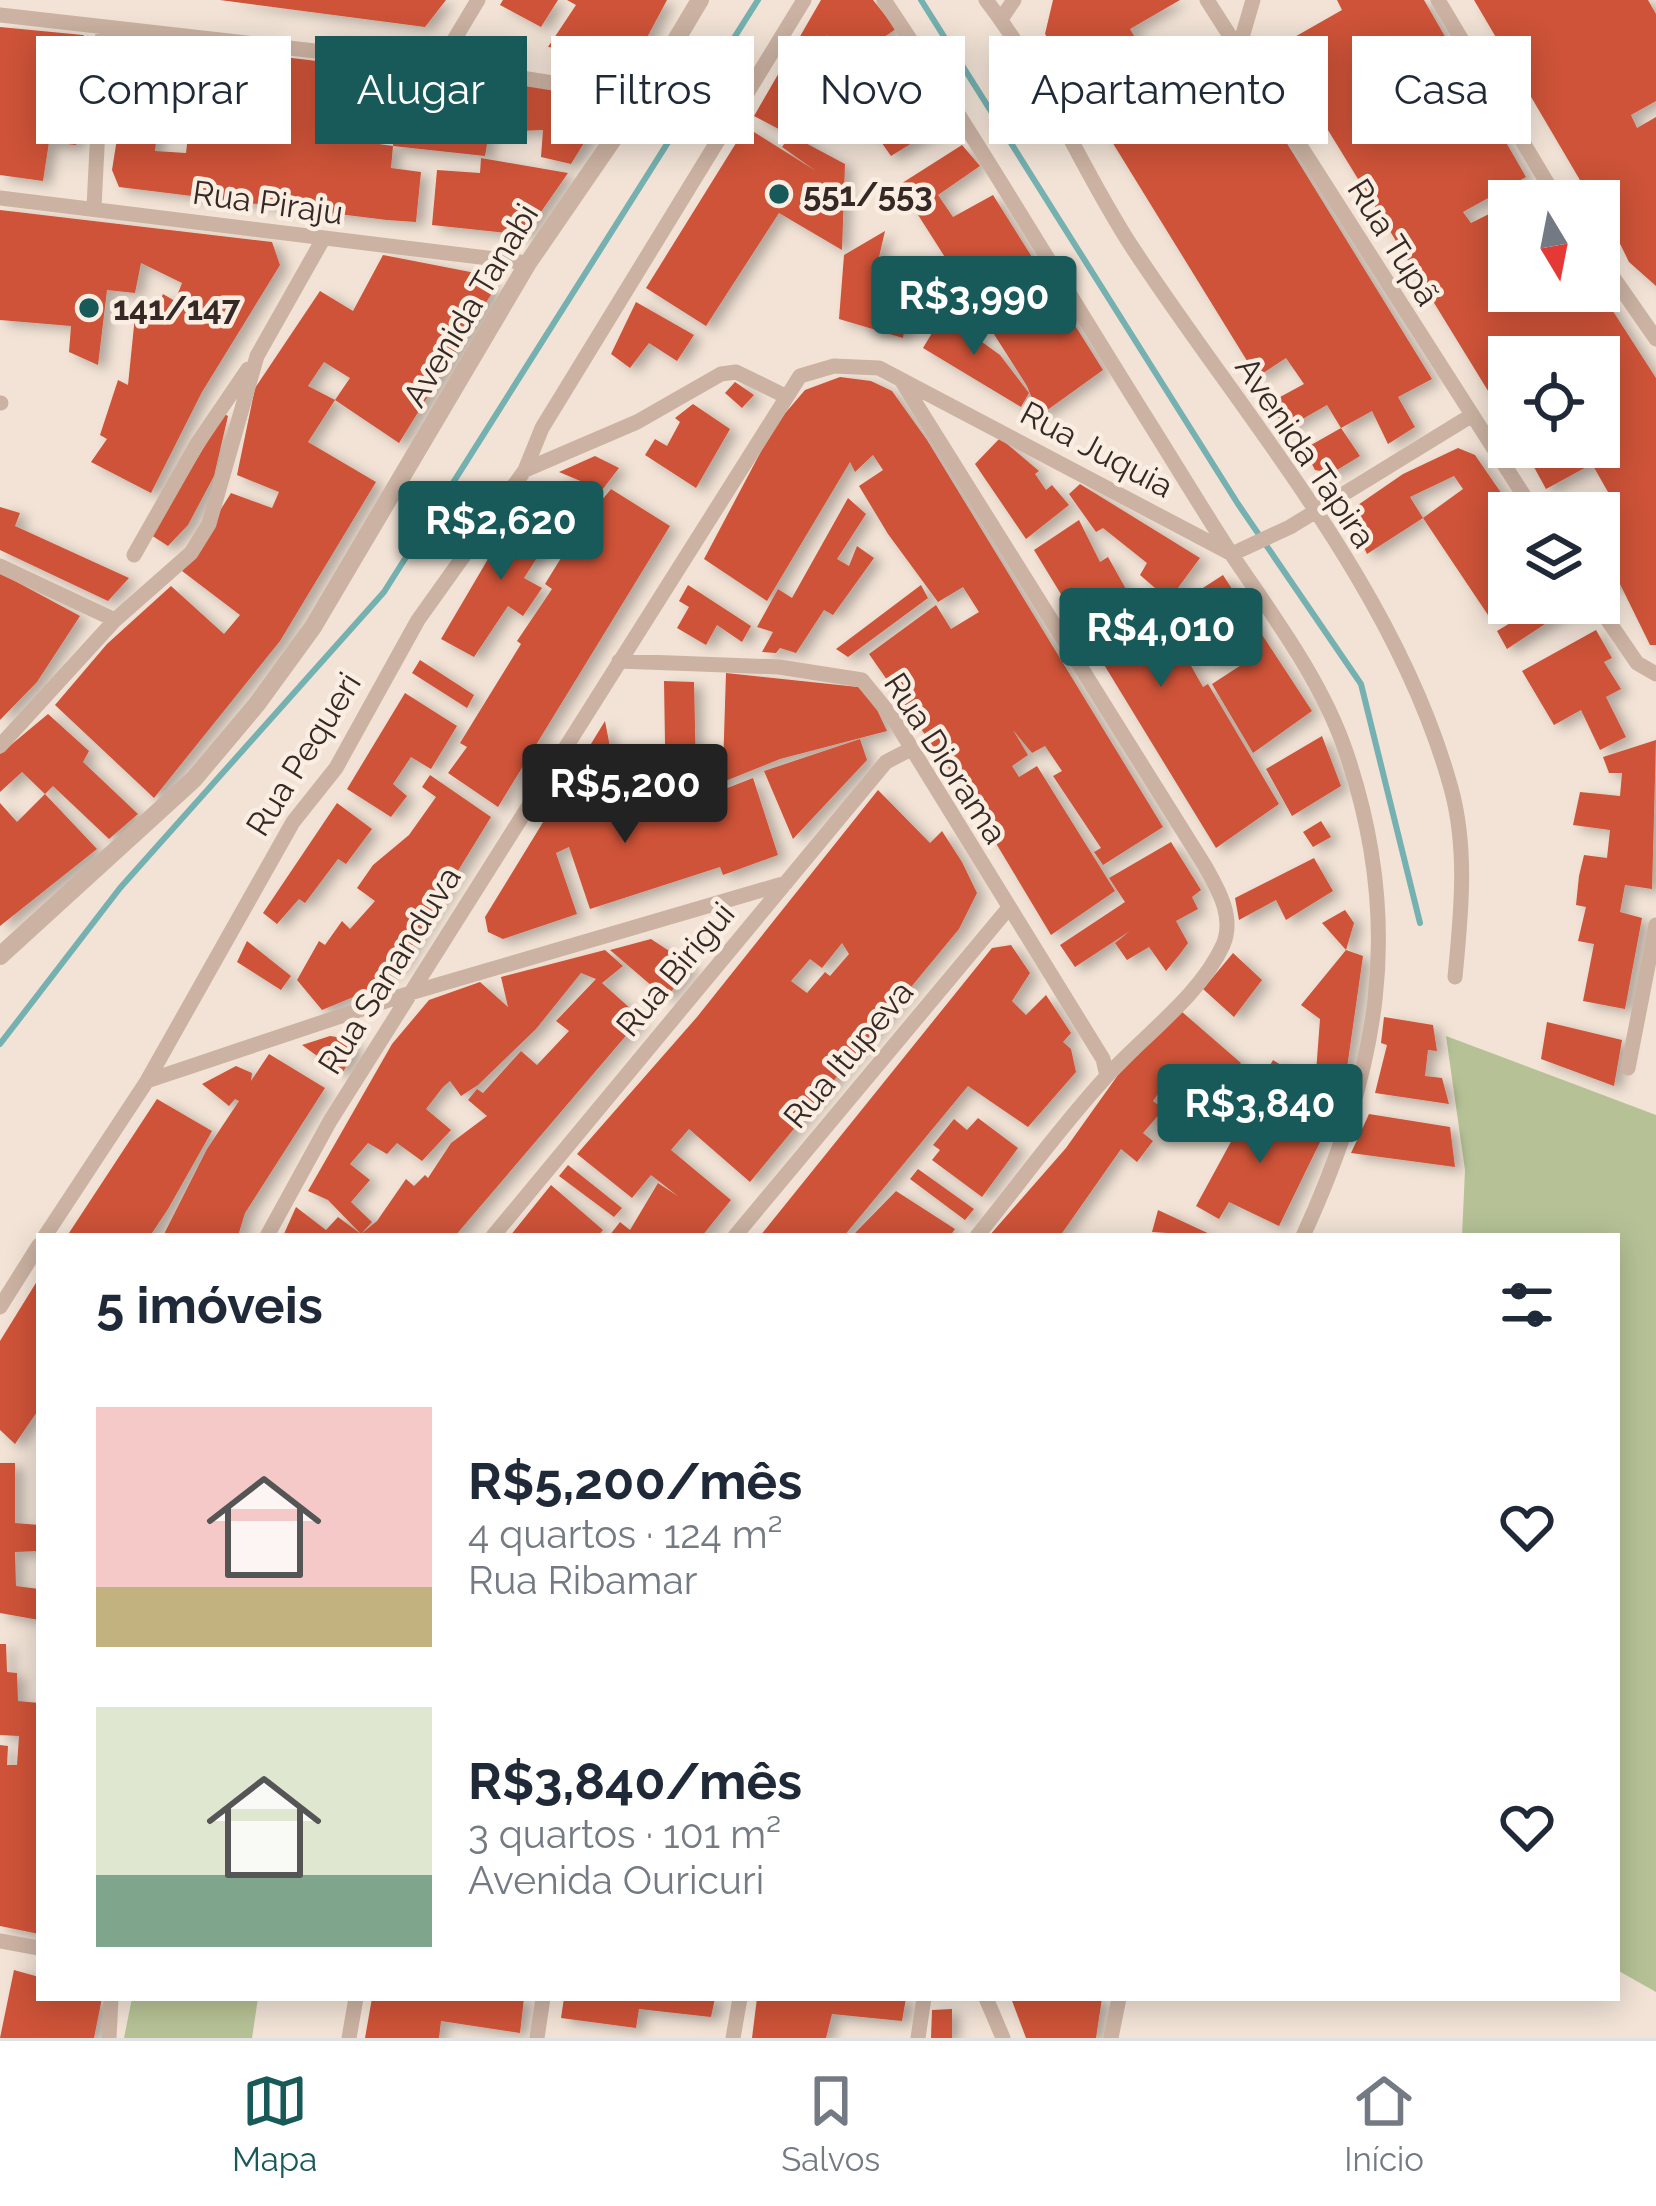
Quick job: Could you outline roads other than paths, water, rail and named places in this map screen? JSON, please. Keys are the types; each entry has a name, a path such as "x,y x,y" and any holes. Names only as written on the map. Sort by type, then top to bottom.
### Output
{"street":[{"path":"456,36 478,0"},
{"name":"Avenida Tanabi","path":"678,36 700,0"},
{"name":"Rua Pequeri","path":"47,1233 147,1081 293,822 336,767 418,620 525,470 542,428 804,0"},
{"path":"884,0 1240,552 1345,749 1366,828 1378,923 1372,1044 1345,1145 1305,1233"},
{"name":"Avenida Tapira","path":"986,0 1132,247 1314,513 1380,621 1452,790 1462,864 1455,977"},
{"path":"1001,19 1015,0"},
{"name":"Rua Tupã","path":"1207,0 1229,36"},
{"path":"1242,36 1253,0"},
{"path":"1438,0 1545,180"},
{"path":"0,15 315,51"},
{"path":"94,207 103,28"},
{"name":"Avenida Tanabi","path":"0,956 194,779 257,704 313,627 528,263 610,144"},
{"name":"Rua Tupã","path":"1297,144 1520,492"},
{"name":"Rua Piraju","path":"0,198 528,263"},
{"path":"134,555 322,241"},
{"path":"1620,282 1648,315 1656,339"},
{"path":"0,746 115,620 167,578 209,524 257,356"},
{"name":"Rua Juquia","path":"800,376 854,364 899,377 1240,552"},
{"path":"525,470 638,422 704,380 736,372 782,395"},
{"name":"Rua Sananduva","path":"269,1233 329,1121 782,395 800,376"},
{"path":"899,377 1224,901 1223,944 1185,996 1107,1076 979,1233"},
{"path":"1240,552 1314,513 1469,417"},
{"path":"0,566 115,620"},
{"path":"1610,624 1637,663 1656,674"},
{"name":"Rua Diorama","path":"619,662 779,667 862,680 911,749 1102,1059 1107,1076"},
{"name":"Rua Birigui","path":"495,1233 886,762 911,749"},
{"path":"147,1081 410,993 786,883"},
{"name":"Rua Itupeva","path":"738,1233 1007,910"},
{"path":"1628,1068 1656,926"},
{"path":"0,1307 36,1250"},
{"path":"0,1941 36,1947"},
{"path":"109,2038 111,2001"},
{"path":"349,2038 355,2001"},
{"path":"537,2038 543,2001"},
{"path":"733,2038 739,2001"},
{"path":"918,2038 924,2001"},
{"path":"987,2001 1003,2038"},
{"path":"1111,2038 1118,2001"}],"waterway":[{"path":"0,1044 120,888 384,592 758,0"},
{"path":"921,0 1238,504 1361,684 1420,923"}],"place":[{"name":"551/553","path":"779,194"},
{"name":"141/147","path":"89,308"}]}
